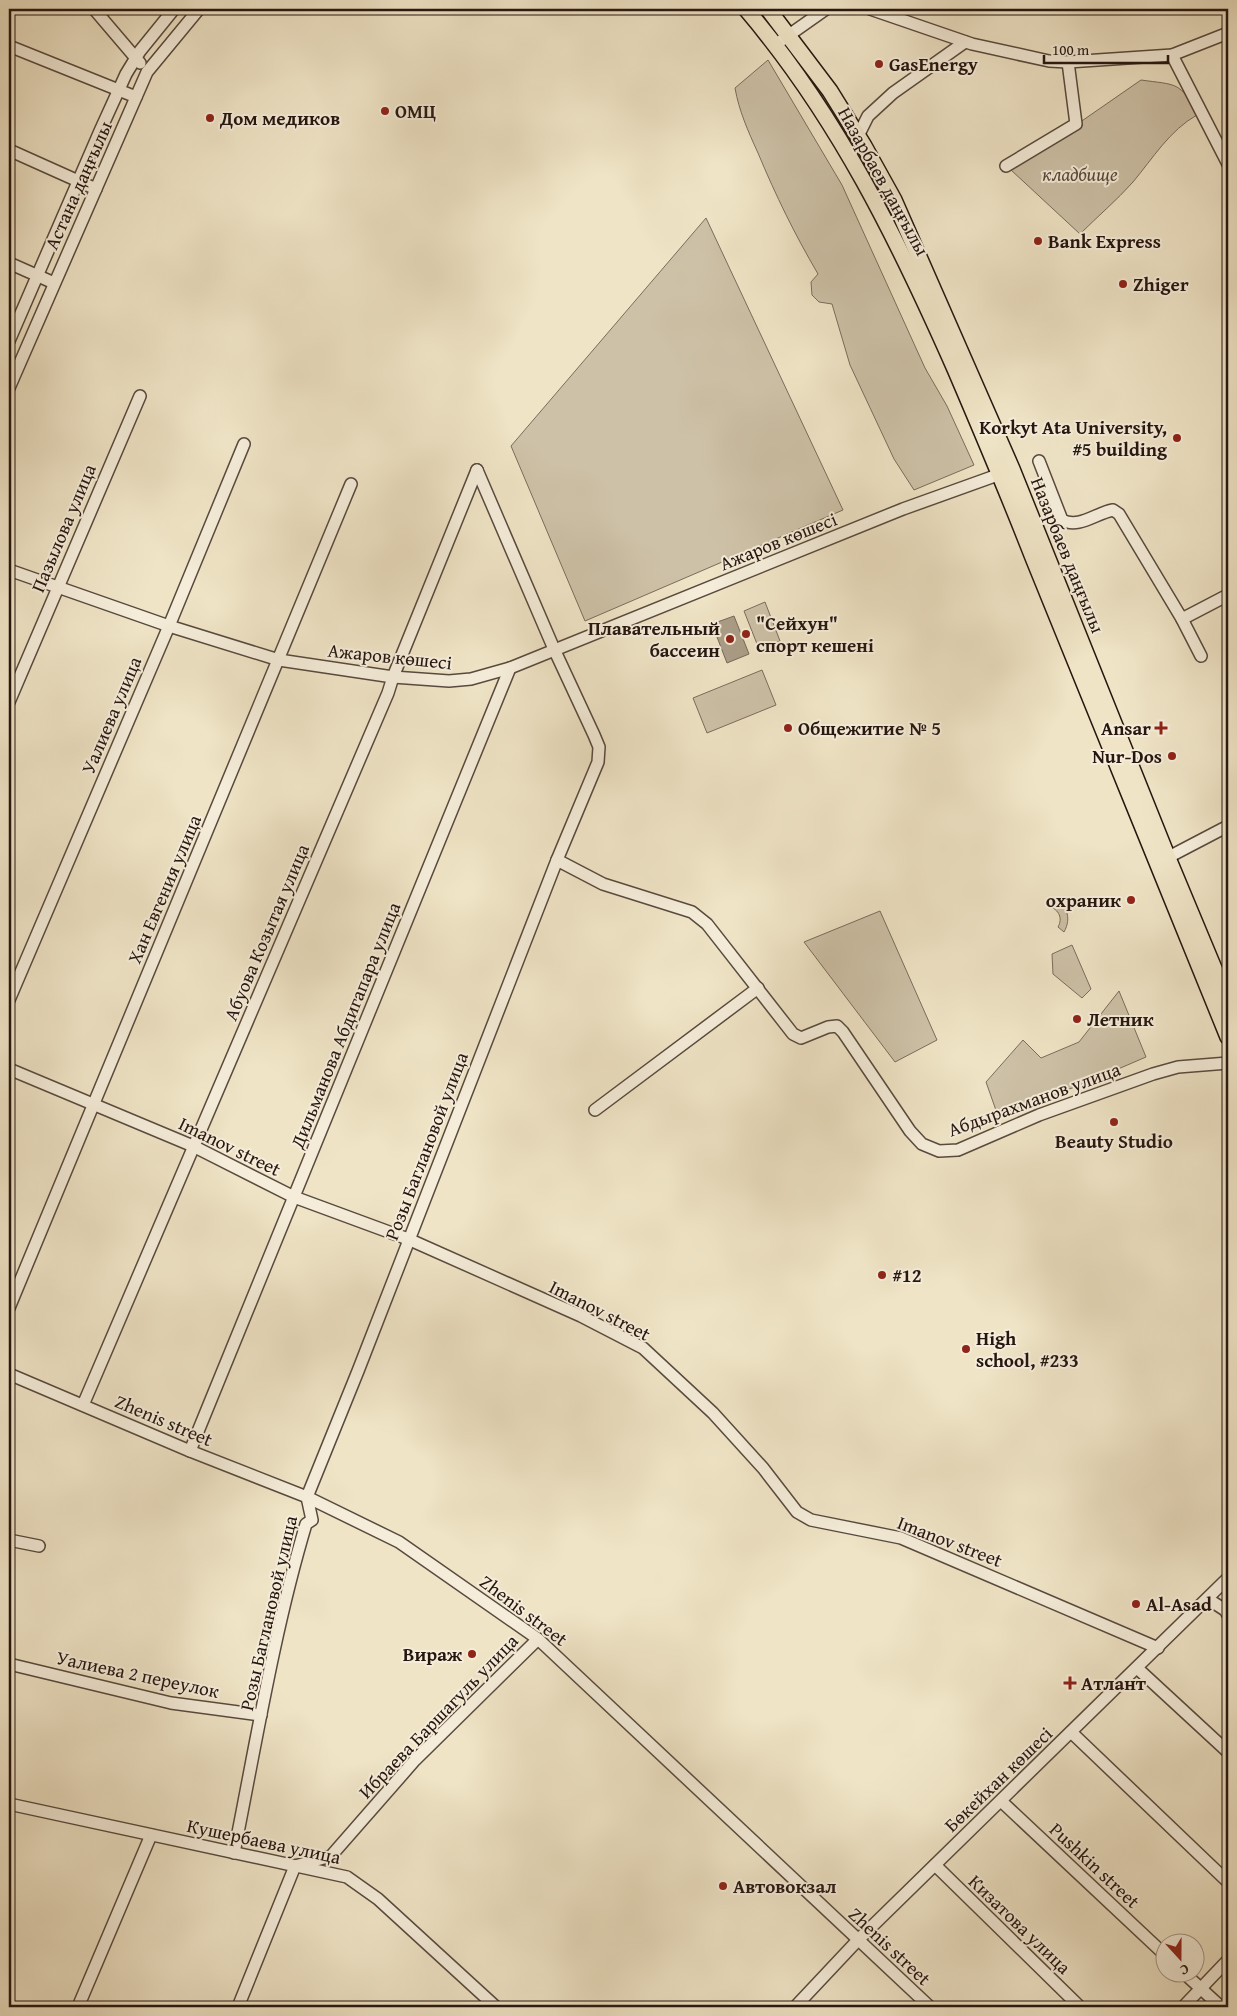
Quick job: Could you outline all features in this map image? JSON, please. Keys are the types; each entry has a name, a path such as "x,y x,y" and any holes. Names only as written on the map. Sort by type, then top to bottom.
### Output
{"main road":[{"name":"Назарбаев даңғылы","path":"746,9 777,45 815,98 850,154 898,244 1006,472"},
{"name":"Назарбаев даңғылы","path":"768,9 830,91 894,200 914,243 1162,861 1228,1037"},
{"name":"Назарбаев даңғылы","path":"1162,861 1228,1002"}],"street":[{"path":"94,9 148,72"},
{"name":"Астана даңғылы","path":"9,341 119,89 136,58 174,9"},
{"name":"Астана даңғылы","path":"9,388 148,72 199,9"},
{"path":"777,45 788,34 826,9"},
{"path":"870,9 965,42 1050,61 1068,62 1172,55 1228,32"},
{"path":"858,136 868,116 893,94 965,42"},
{"path":"9,46 136,97"},
{"path":"1172,55 1228,164"},
{"path":"1006,166 1076,124 1068,62"},
{"path":"9,150 96,189"},
{"path":"9,263 54,283"},
{"name":"Пазылова улица","path":"9,702 56,588 140,396"},
{"name":"Уалиева улица","path":"9,1000 169,626 244,444"},
{"path":"1039,461 1062,520 1070,524 1078,523 1113,510 1119,514 1182,619 1201,656"},
{"name":"Розы Баглановой улица","path":"234,1853 292,1572 306,1524 312,1520 307,1497 557,860 598,762 599,748 477,470"},
{"name":"Абуова Козытая улица","path":"83,1405 388,693 477,470"},
{"name":"Ажаров көшесі","path":"9,570 169,626 279,660 393,677 449,681 472,679 510,668 903,509 1006,472"},
{"name":"Хан Евгения улица","path":"9,1308 92,1104 351,484"},
{"path":"1182,619 1228,595"},
{"name":"Дильманова Абдигапара улица","path":"190,1451 510,668"},
{"path":"1162,861 1226,830"},
{"name":"Абдырахманов улица","path":"557,860 603,884 692,912 707,924 793,1034 801,1038 837,1026 843,1032 910,1131 922,1144 939,1151 958,1150 1040,1115 1153,1074 1178,1067 1228,1063"},
{"path":"596,1110 758,988"},
{"name":"Imanov street","path":"9,1069 193,1146 294,1197 408,1239 581,1316 643,1348 713,1413 763,1468 797,1512 810,1520 901,1538 1158,1648"},
{"name":"Zhenis street","path":"9,1374 190,1451 307,1497 399,1542 538,1639 930,2007"},
{"path":"9,1540 39,1546"},
{"name":"Бөкейхан көшесі","path":"795,2007 858,1940 1228,1578"},
{"path":"1208,1599 1225,1610 1228,1615"},
{"name":"Ибраева Баршагуль улица","path":"295,1866 331,1856 415,1760 538,1639"},
{"name":"Уалиева 2 переулок","path":"9,1664 171,1703 261,1715"},
{"path":"1137,1668 1228,1752"},
{"path":"1071,1732 1228,1882"},
{"name":"Pushkin street","path":"1001,1801 1154,1945"},
{"name":"Кушербаева улица","path":"9,1804 347,1877 378,1899 496,2007"},
{"path":"78,2007 151,1835"},
{"name":"Кизатова улица","path":"935,1865 1080,2007"},
{"path":"238,2007 295,1866"},
{"path":"1183,2007 1228,1960"},
{"path":"1196,1984 1221,2007"}],"green space":[{"path":"768,60 842,185 925,368 947,406 974,465 914,490 894,459 850,365 832,304 819,302 812,295 811,282 818,274 779,199 741,113 735,88"},
{"name":"кладбище","path":"1141,80 1170,84 1181,90 1197,115 1170,136 1127,189 1080,234 1011,170"},
{"path":"706,218 843,510 585,621 511,446"},
{"path":"765,602 780,641 759,649 744,611"},
{"path":"762,670 776,705 707,733 693,698"},
{"path":"1051,898 1061,903 1068,916 1064,932 1058,927 1059,915 1049,906"},
{"path":"880,911 937,1040 895,1062 804,942"},
{"path":"1072,945 1091,989 1082,998 1053,974 1052,954"},
{"path":"1119,991 1146,1057 1088,1082 998,1116 986,1082 1023,1040 1041,1058 1079,1042"}],"shaded area":[{"name":"Плавательный бассеин","path":"734,616 749,654 727,663 712,624"}],"place":[{"name":"GasEnergy","path":"879,64"},
{"name":"ОМЦ","path":"385,111"},
{"name":"Дом медиков","path":"210,118"},
{"name":"Bank Express","path":"1038,241"},
{"name":"Zhiger","path":"1123,284"},
{"name":"Korkyt Ata University, #5 building","path":"1177,438"},
{"name":"\"Сейхун\" спорт кешені","path":"746,634"},
{"name":"Плавательный бассеин","path":"730,639"},
{"name":"Общежитие № 5","path":"788,728"},
{"name":"Ansar","path":"1161,728"},
{"name":"Nur-Dos","path":"1172,756"},
{"name":"охраник","path":"1131,900"},
{"name":"Летник","path":"1077,1019"},
{"name":"Beauty Studio","path":"1114,1122"},
{"name":"#12","path":"882,1275"},
{"name":"High school, #233","path":"966,1349"},
{"name":"Al-Asad","path":"1136,1604"},
{"name":"Вираж","path":"472,1654"},
{"name":"Атлант","path":"1070,1683"},
{"name":"Автовокзал","path":"723,1886"}]}
